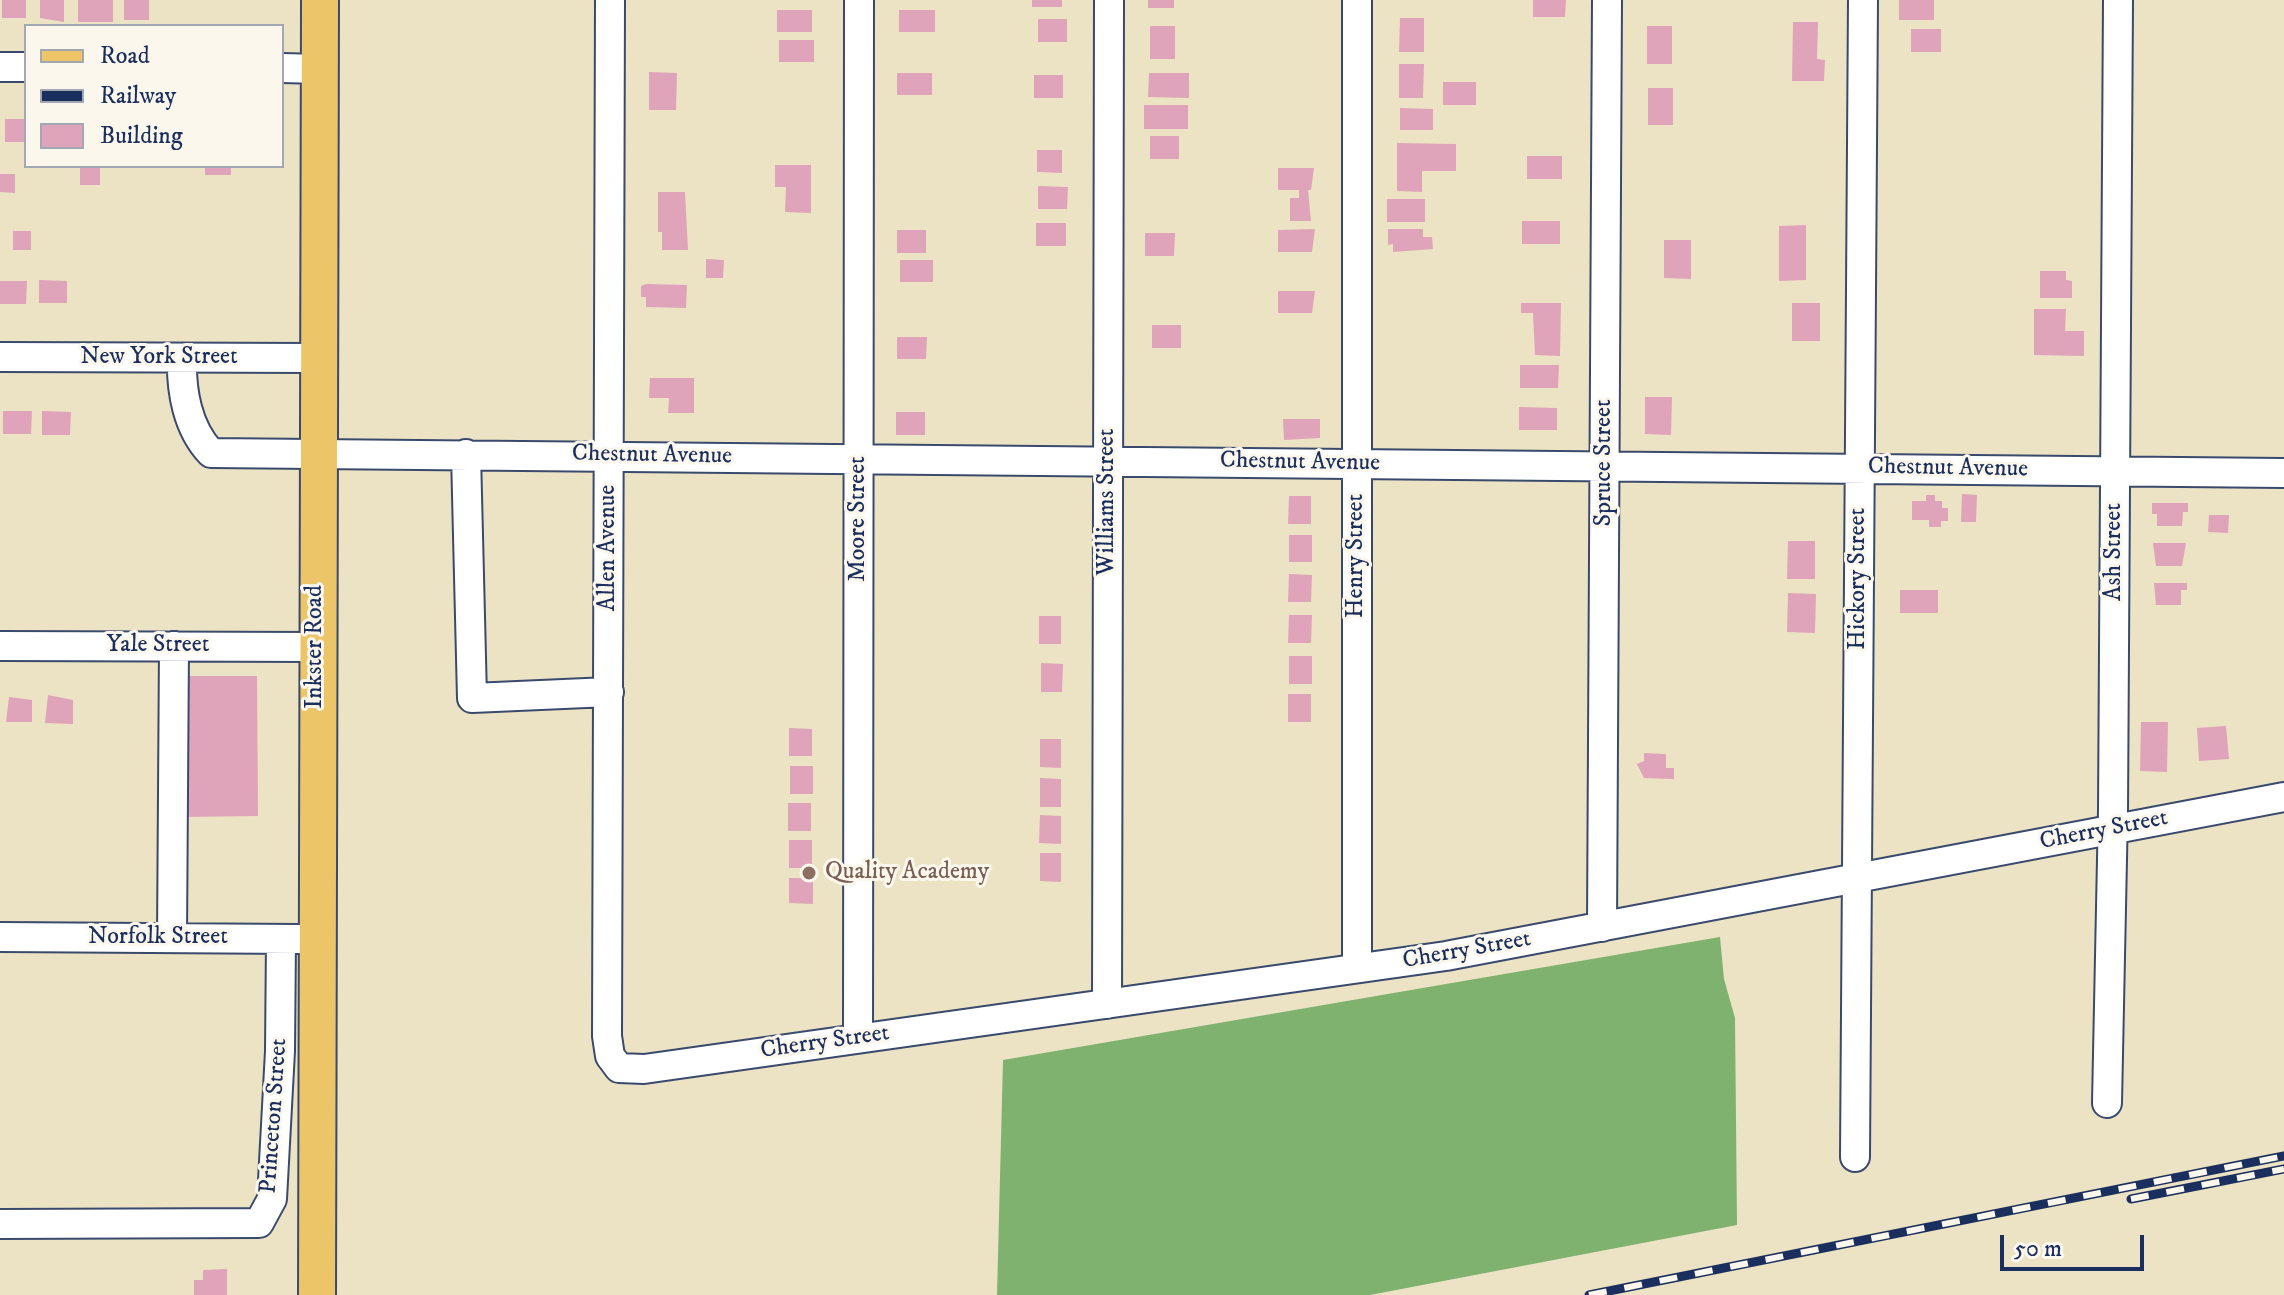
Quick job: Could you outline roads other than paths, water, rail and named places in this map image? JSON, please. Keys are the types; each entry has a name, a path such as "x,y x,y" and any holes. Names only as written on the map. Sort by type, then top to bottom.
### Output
{"main road":[{"name":"Inkster Road","path":"317,1295 316,453 320,0"}],"street":[{"name":"Allen Avenue","path":"610,0 607,1036 610,1056 619,1068 644,1069"},
{"name":"Moore Street","path":"858,1038 859,0"},
{"name":"Williams Street","path":"1107,1004 1109,0"},
{"name":"Henry Street","path":"1357,0 1357,968"},
{"name":"Spruce Street","path":"1602,927 1607,0"},
{"name":"Hickory Street","path":"1855,1157 1863,0"},
{"name":"Ash Street","path":"2107,1103 2113,829 2118,0"},
{"path":"0,67 24,67"},
{"path":"284,68 320,69"},
{"name":"New York Street","path":"0,357 317,358"},
{"name":"Chestnut Avenue","path":"182,358 185,399 200,442 211,453 2284,473"},
{"path":"466,454 472,698 609,692"},
{"name":"Yale Street","path":"0,646 316,647"},
{"path":"172,938 174,646"},
{"name":"Cherry Street","path":"644,1069 1357,968 1602,927 2284,797"},
{"name":"Norfolk Street","path":"0,937 316,939"},
{"name":"Princeton Street","path":"0,1224 259,1223 272,1199 280,1051 281,939"}],"railway":[{"path":"1589,1295 2284,1156"},
{"path":"2131,1199 2284,1169"}],"place":[{"name":"Quality Academy","path":"809,873"}]}
